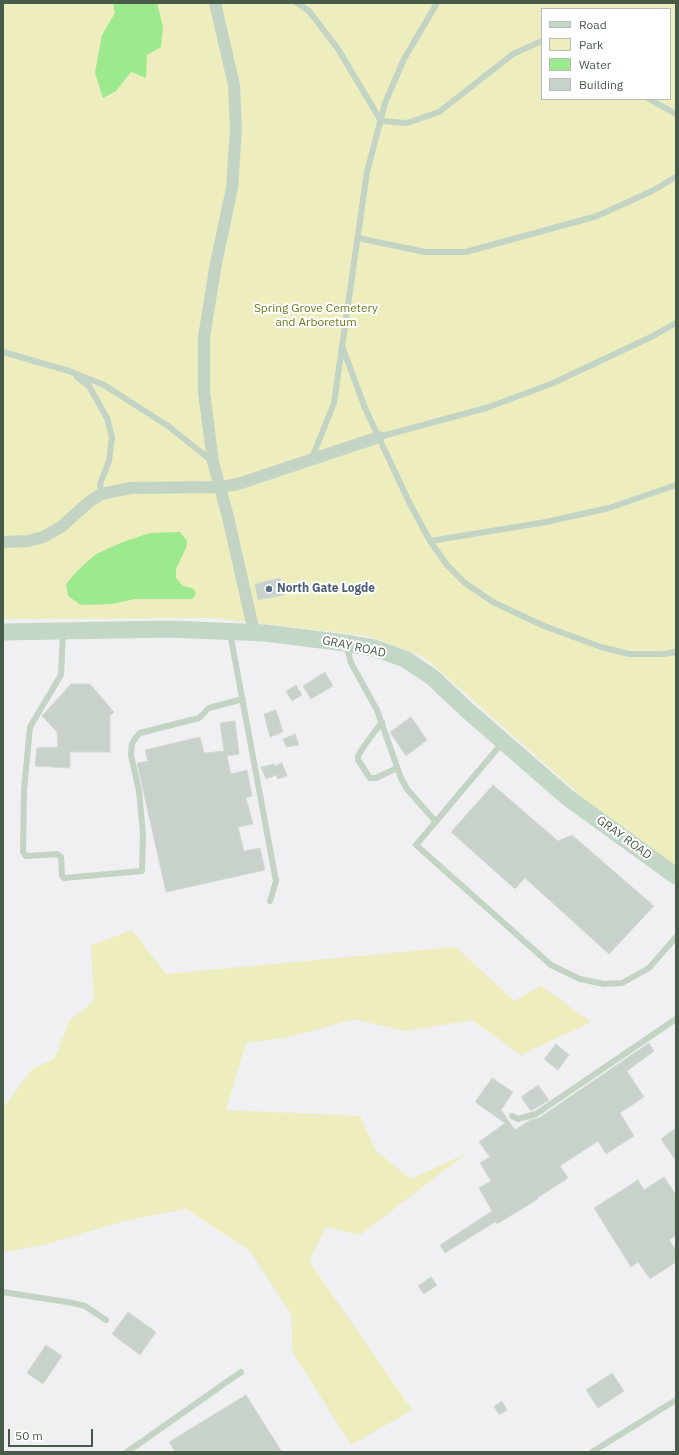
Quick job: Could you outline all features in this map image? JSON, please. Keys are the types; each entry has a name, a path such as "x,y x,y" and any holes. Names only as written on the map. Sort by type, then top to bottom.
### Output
{"street":[{"path":"215,3 234,85 236,128 232,188 216,263 204,337 204,392 213,462 228,517 254,632"},
{"path":"3,542 28,541 43,537 61,527 89,502 101,494 131,488 220,487 238,484 312,458 379,437"},
{"name":"GRAY ROAD","path":"3,632 162,629 230,630 345,642 374,648 419,667 567,797 676,876"}],"lane":[{"path":"297,3 309,11 338,49 381,121"},
{"path":"312,458 334,403 368,172 385,103 404,59 437,3"},
{"path":"381,121 407,123 439,112 513,54 541,41"},
{"path":"650,100 676,114"},
{"path":"358,238 425,252 466,252 597,216 652,191 676,177"},
{"path":"379,437 486,408 551,384 614,356 676,323"},
{"path":"342,346 364,408 379,437 408,502 430,541 447,565 465,583 493,602 544,626 601,647 629,654 663,654 676,652"},
{"path":"3,352 69,371 104,385 168,426 213,462"},
{"path":"69,371 89,386 107,418 112,437 109,461 100,484 101,494"},
{"path":"430,541 546,522 609,508 676,485"},
{"path":"63,630 61,675 30,727 24,790 23,852 26,856 57,854 61,857 62,875 64,878 142,871 143,834 139,791 131,755 132,744 136,737 140,733 199,718 210,708 242,699"},
{"path":"230,630 276,881 270,901"},
{"path":"345,642 351,663 382,722 397,768 407,789 436,822"},
{"path":"382,722 364,746 358,756 358,760 370,778 376,778 397,768"},
{"path":"503,742 416,845 551,965 580,979 604,984 622,983 649,968 676,937"},
{"path":"512,1116 518,1119 536,1114 676,1019"},
{"path":"3,1292 73,1302 85,1306 106,1320"},
{"path":"127,1452 241,1372"},
{"path":"592,1452 676,1400"}],"green space":[{"name":"Spring Grove Cemetery and Arboretum","path":"3,3 676,3 676,867 586,800 424,657 369,636 213,618 3,619"},
{"path":"132,930 166,974 456,947 514,1001 541,986 591,1022 521,1055 472,1020 405,1031 354,1019 290,1037 246,1043 226,1110 360,1116 376,1151 411,1179 467,1153 360,1235 326,1227 309,1261 412,1410 351,1445 293,1353 291,1314 250,1251 186,1209 128,1220 43,1245 3,1252 3,1108 32,1069 54,1059 70,1020 94,1001 91,945"}],"water":[{"path":"113,3 157,3 163,27 161,47 147,55 146,78 131,72 116,91 103,98 95,73 102,35 115,13"},
{"path":"180,532 187,541 186,548 176,569 176,578 183,586 194,589 196,594 192,599 135,599 112,604 81,605 68,596 66,584 77,571 96,554 123,542 150,533"}],"building":[{"name":"North Gate Logde","path":"280,578 284,595 258,600 255,584"},
{"path":"325,672 333,686 311,699 303,686"},
{"path":"71,684 90,684 114,712 110,716 110,752 70,752 70,768 35,766 37,748 58,747 57,732 42,716"},
{"path":"296,685 302,695 292,701 286,691"},
{"path":"276,710 283,732 270,737 264,714"},
{"path":"411,717 427,740 406,756 390,732"},
{"path":"235,721 239,754 227,756 231,774 247,770 252,796 246,798 253,824 238,827 244,851 260,848 265,870 166,892 137,763 148,761 145,750 200,737 204,753 224,751 220,723"},
{"path":"295,734 299,745 286,747 283,739"},
{"path":"282,763 287,776 278,779 276,775 266,779 261,767 274,764 275,766"},
{"path":"493,785 558,841 572,835 654,906 609,954 525,878 515,889 451,832"},
{"path":"649,1043 654,1051 627,1071 644,1097 620,1113 634,1136 606,1154 598,1141 560,1166 568,1178 537,1198 538,1199 497,1224 495,1222 445,1253 440,1245 492,1211 479,1188 491,1181 480,1163 490,1157 479,1142 505,1123 475,1102 492,1078 513,1092 501,1110 515,1130 530,1120 539,1118"},
{"path":"556,1044 569,1055 558,1070 544,1059"},
{"path":"538,1085 549,1100 531,1111 521,1097"},
{"path":"676,1128 676,1161 661,1139"},
{"path":"664,1177 676,1195 676,1235 669,1240 676,1250 676,1262 650,1279 638,1262 631,1267 594,1208 638,1180 644,1190"},
{"path":"431,1277 437,1285 424,1294 418,1286"},
{"path":"128,1312 156,1332 140,1355 112,1334"},
{"path":"46,1345 62,1356 43,1384 27,1373"},
{"path":"612,1373 624,1391 598,1408 586,1390"},
{"path":"246,1395 282,1452 175,1452 169,1442"},
{"path":"502,1401 507,1410 499,1415 494,1406"}],"place":[{"name":"North Gate Logde","path":"269,589"}]}
